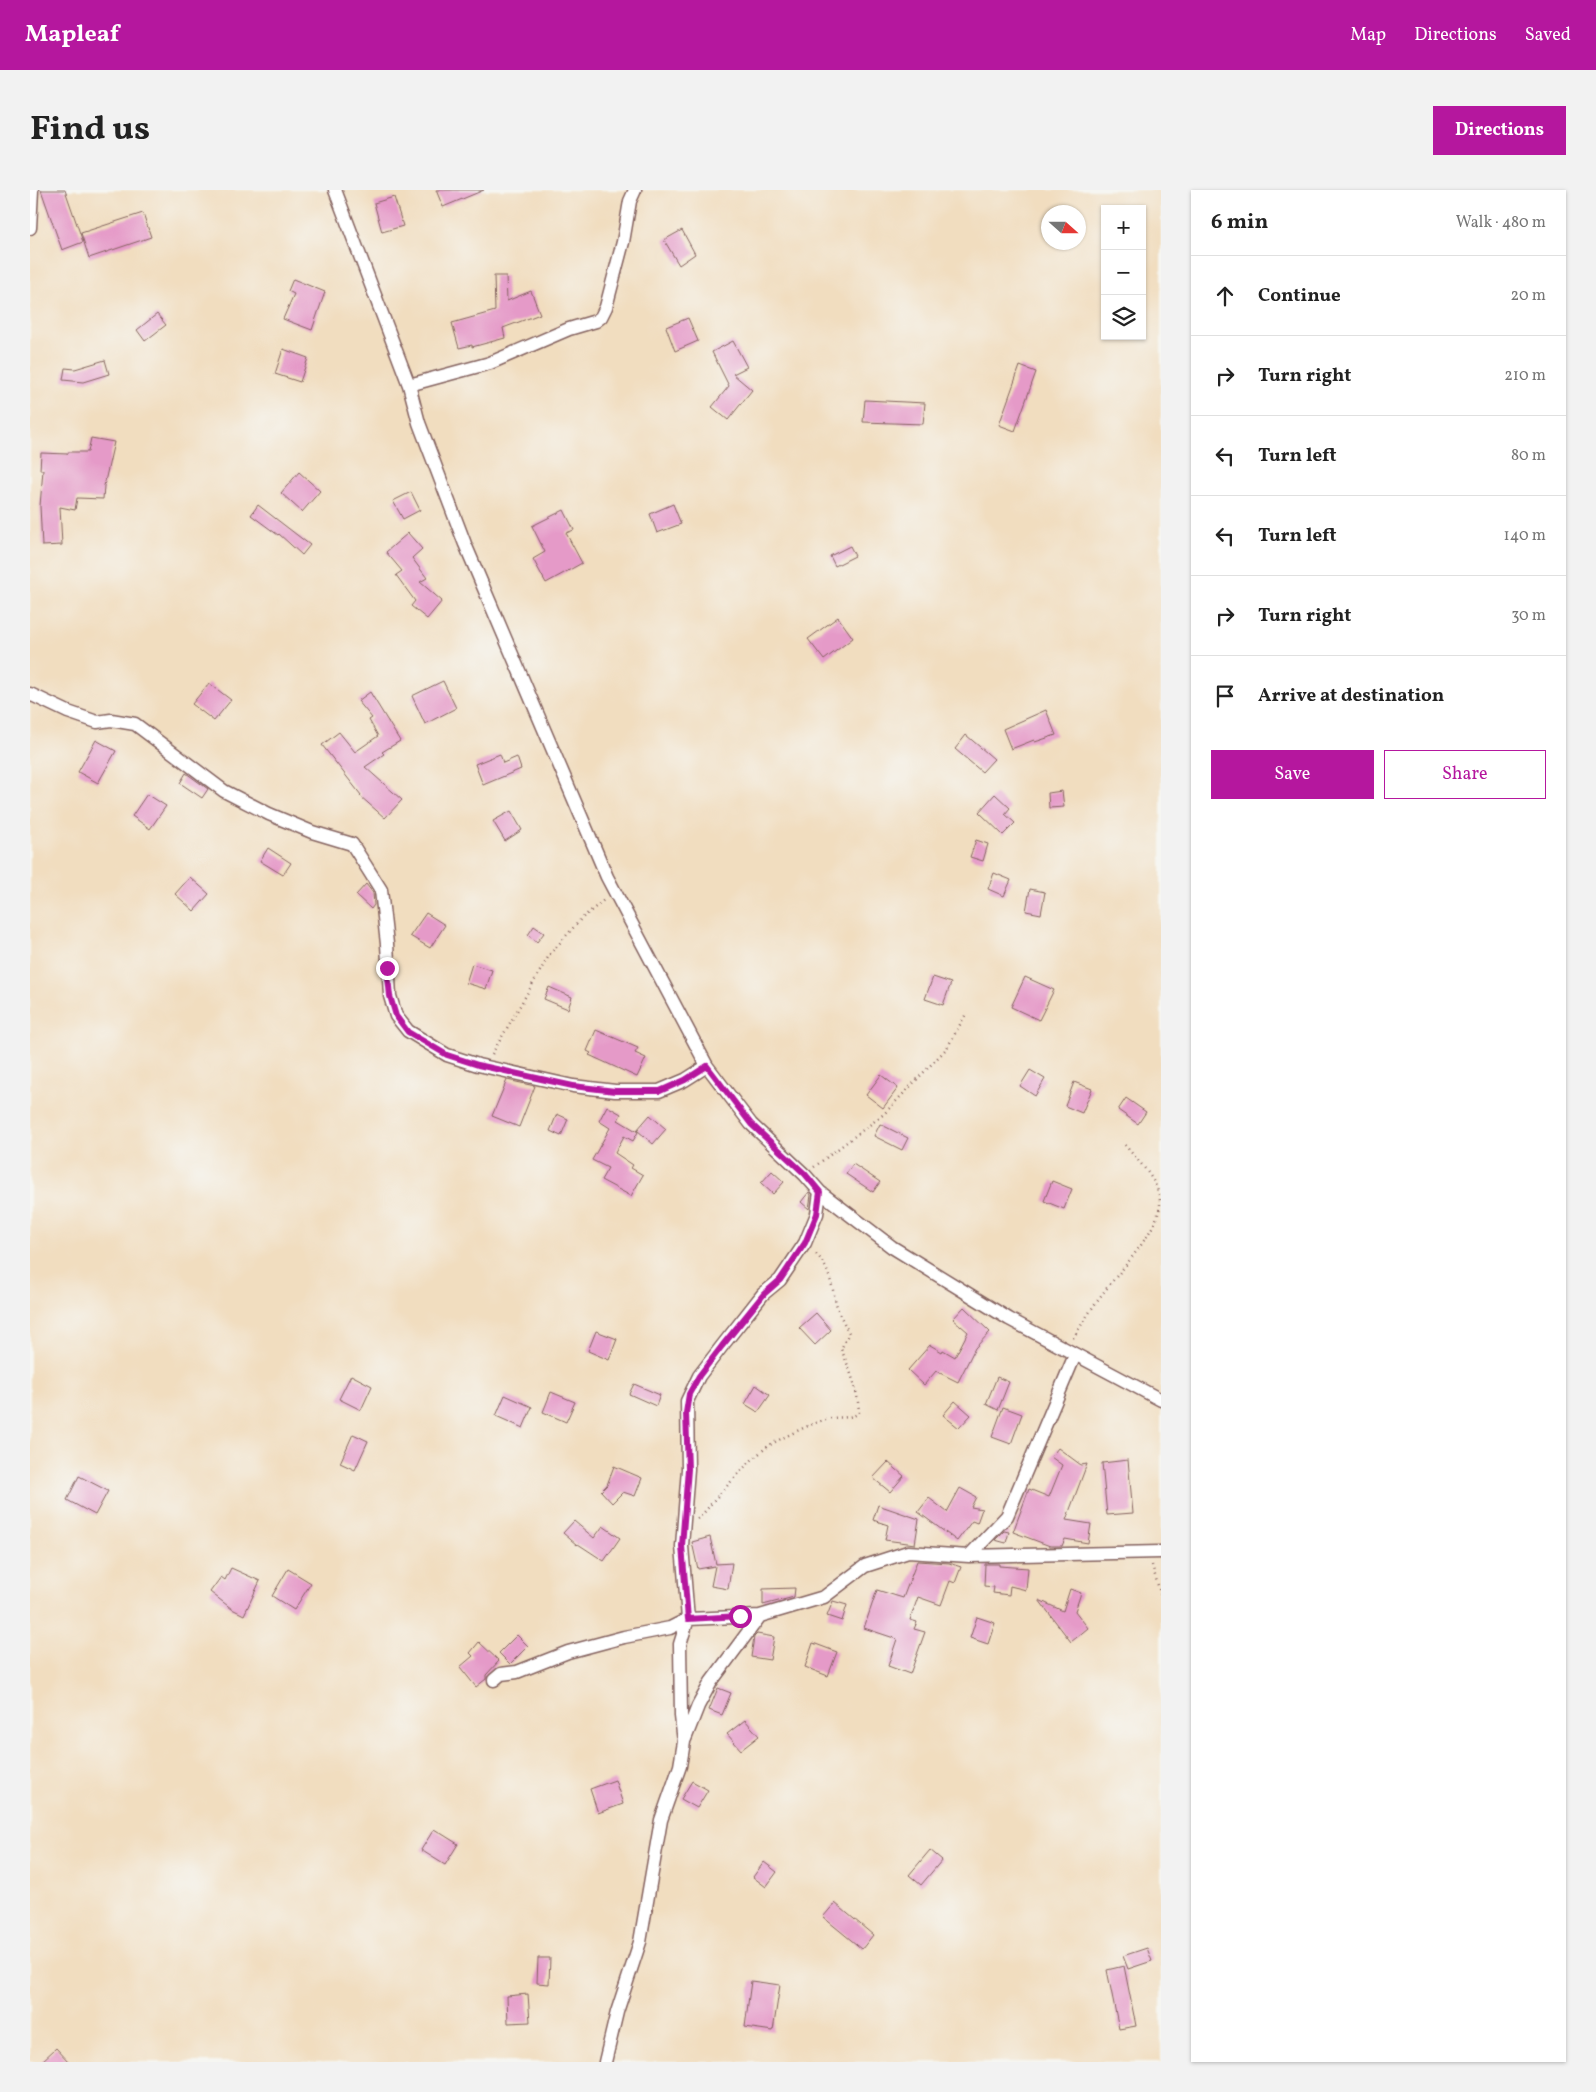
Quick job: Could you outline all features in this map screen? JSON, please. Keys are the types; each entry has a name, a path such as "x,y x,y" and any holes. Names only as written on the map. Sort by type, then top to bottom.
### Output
{"street":[{"path":"30,228 32,190"},
{"path":"335,190 409,385 419,422 465,544 615,892 707,1066 751,1124 805,1174 820,1192 892,1247 1009,1319 1161,1400"},
{"path":"409,385 490,363 569,329 601,318 606,307 623,242 630,201 635,190"},
{"path":"30,694 68,712 97,722 111,720 135,724 224,791 295,825 352,844 381,890 390,996 396,1016 408,1032 447,1055 485,1066 573,1086 633,1091 660,1091 685,1080 707,1066"},
{"path":"684,1742 681,1716 680,1644 688,1619 682,1528 688,1469 686,1413 689,1394 699,1376 722,1346 764,1294 780,1280 805,1243 817,1214 820,1192"},
{"path":"970,1556 1007,1516 1070,1352"},
{"path":"494,1680 501,1674 517,1672 568,1652 624,1637 670,1628 688,1619 760,1616 824,1597 865,1566 908,1552 970,1556 1155,1552"},
{"path":"605,2062 617,2012 640,1942 661,1820 680,1766 684,1742 698,1706 711,1682 760,1616"}],"path":[{"path":"485,1066 550,954 581,919 615,892"},
{"path":"805,1174 884,1114 947,1048 966,1014"},
{"path":"1070,1352 1102,1294 1126,1264 1154,1223 1160,1203 1157,1189 1147,1172 1124,1144"},
{"path":"682,1528 704,1514 709,1505 769,1446 784,1437 824,1420 838,1417 850,1418 859,1414 852,1375 841,1349 849,1333 840,1316 835,1292 823,1261 805,1243"},
{"path":"1155,1552 1161,1596"}],"building":[{"path":"41,190 65,190 83,242 62,250"},
{"path":"436,190 484,190 443,207"},
{"path":"394,197 403,226 382,232 374,203"},
{"path":"143,213 151,237 89,258 81,233"},
{"path":"682,230 695,254 679,265 664,240"},
{"path":"494,276 506,276 507,301 531,291 540,314 503,328 505,338 472,347 472,345 459,348 452,323 495,311"},
{"path":"293,279 325,292 312,330 283,319 294,294 288,291"},
{"path":"157,314 166,325 145,341 137,330"},
{"path":"688,318 698,341 675,351 666,327"},
{"path":"733,341 747,367 733,374 752,390 728,420 712,407 729,386 712,352"},
{"path":"283,349 308,358 300,382 275,374"},
{"path":"105,360 109,374 83,382 63,380 65,368 75,369"},
{"path":"1020,366 1036,372 1015,431 999,425"},
{"path":"865,400 925,403 923,424 863,422"},
{"path":"91,438 114,442 103,499 77,498 75,510 60,507 62,545 42,546 40,506 43,470 40,470 41,453 68,454 68,452 88,452"},
{"path":"299,472 320,491 302,512 281,493"},
{"path":"411,492 420,510 403,519 393,501"},
{"path":"673,504 681,524 657,533 650,514"},
{"path":"258,505 310,545 302,555 279,534 251,515"},
{"path":"564,510 574,530 566,533 582,563 546,583 533,559 545,552 532,526"},
{"path":"408,533 422,549 412,558 427,578 420,582 442,601 427,619 411,606 415,601 396,575 402,571 386,552"},
{"path":"850,546 855,556 835,566 830,556"},
{"path":"838,617 853,638 824,660 808,639"},
{"path":"443,681 456,708 425,724 412,696"},
{"path":"209,683 231,700 214,721 192,704"},
{"path":"370,692 400,741 382,752 384,754 365,767 402,800 385,818 360,796 322,745 339,732 355,752 378,736 369,720 372,718 358,701"},
{"path":"1046,710 1056,735 1035,742 1034,740 1011,749 1003,729"},
{"path":"966,735 994,759 982,772 955,749"},
{"path":"96,740 116,751 98,783 78,772"},
{"path":"500,754 503,763 517,757 521,769 483,785 475,764"},
{"path":"186,773 208,789 202,798 180,783"},
{"path":"1062,791 1064,807 1049,808 1048,793"},
{"path":"147,794 166,806 150,829 132,816"},
{"path":"995,794 1010,808 1005,814 1015,823 1003,835 979,812"},
{"path":"511,811 522,830 505,841 493,821"},
{"path":"976,840 988,844 983,861 970,857"},
{"path":"268,848 291,863 283,875 260,861"},
{"path":"994,873 1011,880 1004,896 988,889"},
{"path":"190,877 209,894 194,911 175,894"},
{"path":"366,884 373,893 374,905 371,909 356,895"},
{"path":"1030,889 1045,892 1041,914 1026,911"},
{"path":"426,913 445,925 430,948 410,936"},
{"path":"534,926 544,933 537,942 528,935"},
{"path":"472,964 492,970 486,989 466,983"},
{"path":"933,977 951,983 943,1005 925,999"},
{"path":"1025,977 1054,990 1039,1020 1011,1007"},
{"path":"549,987 572,997 568,1009 544,999"},
{"path":"596,1030 638,1048 635,1053 646,1058 637,1077 589,1055 591,1053 587,1051"},
{"path":"1030,1070 1045,1079 1035,1096 1020,1086"},
{"path":"881,1075 898,1088 883,1108 866,1095"},
{"path":"507,1080 535,1086 519,1127 492,1116"},
{"path":"1074,1082 1092,1089 1082,1113 1065,1106"},
{"path":"1126,1098 1146,1112 1138,1124 1118,1110"},
{"path":"607,1106 621,1114 618,1120 638,1132 633,1141 624,1136 615,1153 633,1165 631,1168 643,1175 631,1196 601,1180 608,1168 592,1160 610,1128 599,1121"},
{"path":"557,1114 568,1119 561,1136 550,1131"},
{"path":"650,1115 666,1129 653,1144 637,1130"},
{"path":"880,1124 908,1138 902,1150 874,1136"},
{"path":"853,1164 880,1182 873,1192 846,1174"},
{"path":"772,1171 784,1182 773,1194 761,1183"},
{"path":"1052,1181 1072,1189 1064,1209 1044,1201"},
{"path":"809,1192 811,1195 809,1209 801,1202"},
{"path":"964,1307 990,1332 975,1348 958,1382 936,1371 924,1385 908,1370 930,1345 955,1357 968,1332 953,1319"},
{"path":"816,1313 831,1330 815,1345 799,1328"},
{"path":"596,1331 617,1339 609,1360 588,1351"},
{"path":"351,1375 372,1386 361,1410 339,1399"},
{"path":"997,1377 1009,1382 998,1410 986,1404"},
{"path":"634,1384 660,1395 656,1406 629,1394"},
{"path":"756,1385 770,1395 758,1412 745,1404"},
{"path":"551,1392 575,1402 566,1422 543,1412"},
{"path":"505,1395 532,1407 523,1428 496,1416"},
{"path":"955,1401 971,1415 959,1428 943,1415"},
{"path":"1003,1407 1022,1414 1011,1444 992,1437"},
{"path":"353,1434 368,1441 355,1470 340,1463"},
{"path":"1058,1448 1081,1465 1087,1464 1066,1520 1091,1524 1088,1543 1065,1539 1062,1546 1050,1546 1013,1532 1029,1489 1049,1497 1062,1465 1051,1457"},
{"path":"1128,1460 1133,1513 1107,1515 1102,1463"},
{"path":"888,1462 904,1476 890,1492 873,1478"},
{"path":"614,1466 642,1478 635,1496 623,1492 612,1503 601,1491 607,1485"},
{"path":"79,1476 108,1491 95,1515 67,1500"},
{"path":"960,1488 976,1497 971,1507 982,1509 977,1523 972,1521 957,1541 918,1512 929,1498 947,1512"},
{"path":"878,1505 919,1519 915,1544 885,1540 888,1525 873,1520"},
{"path":"574,1521 594,1538 603,1526 620,1538 604,1561 577,1545 563,1533"},
{"path":"1004,1531 1009,1532 1006,1543 995,1540"},
{"path":"710,1537 716,1564 732,1563 728,1589 711,1586 715,1566 698,1569 692,1542"},
{"path":"917,1561 949,1563 961,1567 955,1583 950,1581 941,1605 918,1597 910,1620 917,1622 914,1629 925,1632 910,1674 888,1666 897,1639 864,1628 877,1590 903,1598"},
{"path":"985,1564 1028,1568 1026,1590 1010,1586 1009,1595 993,1593 994,1587 984,1586"},
{"path":"231,1568 260,1581 244,1615 232,1609 210,1592 221,1577 225,1580"},
{"path":"288,1569 311,1583 294,1610 272,1596"},
{"path":"795,1588 794,1597 763,1605 763,1589"},
{"path":"1070,1589 1081,1593 1075,1611 1088,1628 1071,1642 1039,1600 1063,1611"},
{"path":"833,1601 847,1605 842,1621 827,1616"},
{"path":"977,1617 995,1623 988,1644 970,1638"},
{"path":"757,1634 774,1637 770,1660 751,1657 754,1637"},
{"path":"517,1635 528,1646 510,1664 499,1653"},
{"path":"479,1642 499,1661 486,1675 486,1679 476,1687 460,1667 473,1656 470,1653"},
{"path":"813,1643 837,1652 828,1676 805,1667"},
{"path":"718,1688 731,1693 722,1715 709,1710"},
{"path":"745,1720 759,1736 741,1750 727,1734"},
{"path":"615,1780 623,1804 598,1813 590,1789"},
{"path":"692,1781 708,1790 697,1808 681,1799"},
{"path":"434,1829 458,1844 445,1865 421,1850"},
{"path":"930,1850 942,1860 921,1885 909,1875"},
{"path":"764,1862 777,1872 766,1887 753,1877"},
{"path":"835,1903 873,1935 862,1949 823,1917"},
{"path":"1147,1948 1152,1961 1128,1969 1123,1956"},
{"path":"538,1958 550,1958 549,1984 537,1983"},
{"path":"1124,1966 1136,2026 1119,2029 1107,1970"},
{"path":"751,1981 780,1985 773,2031 745,2027"},
{"path":"528,1994 530,2022 508,2023 507,1996"},
{"path":"56,2048 69,2062 41,2062"}],"route":[{"path":"387,968 390,996 396,1016 408,1032 447,1055 478,1065 573,1086 615,1091 660,1091 685,1080 707,1066 751,1124 805,1174 820,1192 817,1214 805,1243 780,1280 764,1294 699,1376 687,1401 688,1469 682,1546 688,1619 740,1616"}]}
